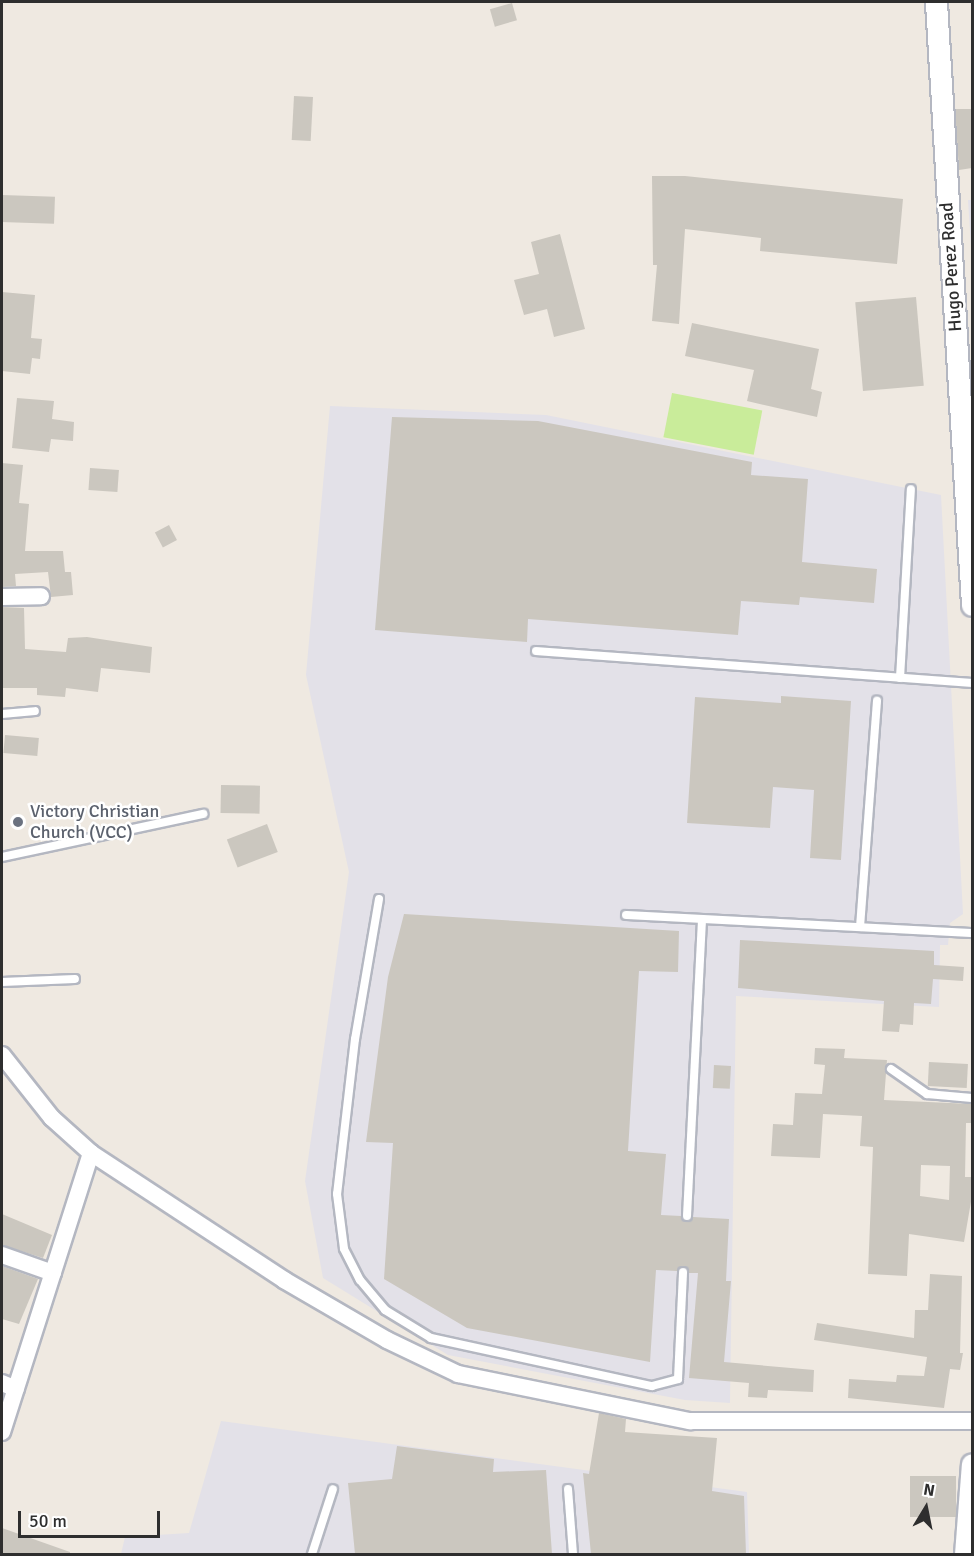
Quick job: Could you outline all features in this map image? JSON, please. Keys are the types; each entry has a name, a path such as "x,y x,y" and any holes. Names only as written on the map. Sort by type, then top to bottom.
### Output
{"street":[{"name":"Hugo Perez Road","path":"936,2 966,372 972,605"},
{"path":"2,597 41,596"},
{"path":"2,1055 52,1119 91,1153 284,1280 387,1340 458,1374 690,1421 972,1420"},
{"path":"2,1432 9,1386 53,1273 91,1153"},
{"path":"2,1254 53,1273"},
{"path":"965,1554 972,1464"}],"lane":[{"path":"900,678 911,489"},
{"path":"536,651 972,683"},
{"path":"860,927 877,701"},
{"path":"2,714 35,711"},
{"path":"2,857 203,814"},
{"path":"379,899 355,1039 338,1194 344,1249 360,1280 385,1311 431,1338 652,1386 678,1379 683,1272"},
{"path":"626,915 972,933"},
{"path":"687,1216 702,919"},
{"path":"2,982 75,979"},
{"path":"891,1069 927,1094 972,1098"},
{"path":"312,1554 333,1489"},
{"path":"568,1489 573,1554"}],"shaded area":[{"path":"968,200 972,200 972,262"},
{"path":"330,406 546,415 941,495 963,914 950,923 948,945 940,945 939,1007 736,996 730,1403 685,1400 448,1355 323,1278 305,1181 349,872 306,675"},
{"path":"221,1421 747,1492 749,1554 121,1554 125,1537 189,1533"}],"green space":[{"path":"672,393 762,411 754,455 663,437"}],"building":[{"path":"512,3 517,20 495,27 490,9"},
{"path":"294,96 313,97 311,141 292,140"},
{"path":"955,109 972,109 972,168 959,170"},
{"path":"652,176 685,176 903,199 897,264 760,251 761,238 685,229 679,324 652,321 657,265 653,265"},
{"path":"2,195 55,197 54,224 2,222"},
{"path":"560,234 585,329 554,337 547,309 524,315 514,280 539,274 531,242"},
{"path":"2,292 35,295 31,338 42,339 40,359 32,358 30,374 2,371"},
{"path":"916,297 924,386 863,391 855,302"},
{"path":"692,323 819,349 811,389 822,392 817,417 747,401 754,370 685,356"},
{"path":"17,398 54,401 52,419 74,422 73,441 51,439 49,452 12,448"},
{"path":"392,417 538,421 752,462 751,475 808,479 802,562 877,569 874,603 800,597 799,605 741,601 738,635 528,619 527,642 375,630"},
{"path":"2,463 23,465 19,503 29,504 25,551 63,551 65,572 71,572 73,595 51,597 48,572 15,574 16,586 2,587"},
{"path":"90,468 119,470 117,492 88,490"},
{"path":"169,525 177,540 163,548 155,533"},
{"path":"2,607 24,608 25,649 66,652 68,638 87,637 152,647 150,673 101,668 98,692 66,688 65,697 37,695 37,688 2,688"},
{"path":"781,696 851,701 841,860 810,858 814,790 773,787 770,828 687,823 695,697 781,703"},
{"path":"5,735 39,738 37,756 3,753"},
{"path":"221,785 260,786 260,814 221,813"},
{"path":"267,824 278,852 238,867 227,839"},
{"path":"404,914 679,931 678,972 639,971 628,1151 666,1154 661,1215 681,1216 686,1222 693,1217 729,1219 726,1281 731,1281 724,1362 814,1370 813,1392 768,1390 767,1398 748,1397 749,1383 689,1378 698,1273 689,1273 684,1266 677,1271 656,1270 650,1362 467,1328 384,1279 393,1143 366,1142 388,977"},
{"path":"740,940 934,951 934,965 964,967 963,981 933,979 931,1004 914,1003 913,1025 900,1024 899,1032 882,1031 884,1001 738,988"},
{"path":"815,1048 845,1049 844,1058 887,1060 884,1100 972,1104 972,1123 966,1123 965,1177 972,1177 972,1196 964,1242 909,1234 907,1276 868,1274 873,1147 860,1146 862,1116 823,1114 820,1158 771,1156 773,1124 793,1125 795,1093 822,1094 825,1065 814,1064","holes":["921,1165 950,1166 949,1200 920,1196"]},
{"path":"929,1062 968,1064 967,1088 928,1086"},
{"path":"714,1065 731,1066 730,1089 713,1088"},
{"path":"2,1214 52,1235 43,1258 2,1245"},
{"path":"2,1266 38,1279 19,1324 2,1319"},
{"path":"930,1274 962,1276 960,1353 963,1353 960,1370 950,1369 944,1408 848,1398 849,1379 896,1382 897,1375 924,1376 927,1357 814,1340 817,1323 914,1338 915,1310 928,1310"},
{"path":"599,1413 626,1419 625,1432 717,1438 712,1491 744,1496 746,1554 591,1554 583,1473 589,1474"},
{"path":"397,1446 494,1459 493,1472 546,1470 552,1554 355,1554 348,1483 392,1479"},
{"path":"910,1476 956,1476 956,1517 910,1517"},
{"path":"2,1528 70,1552 70,1554 2,1554"}],"place":[{"name":"Victory Christian Church (VCC)","path":"18,822"}]}
